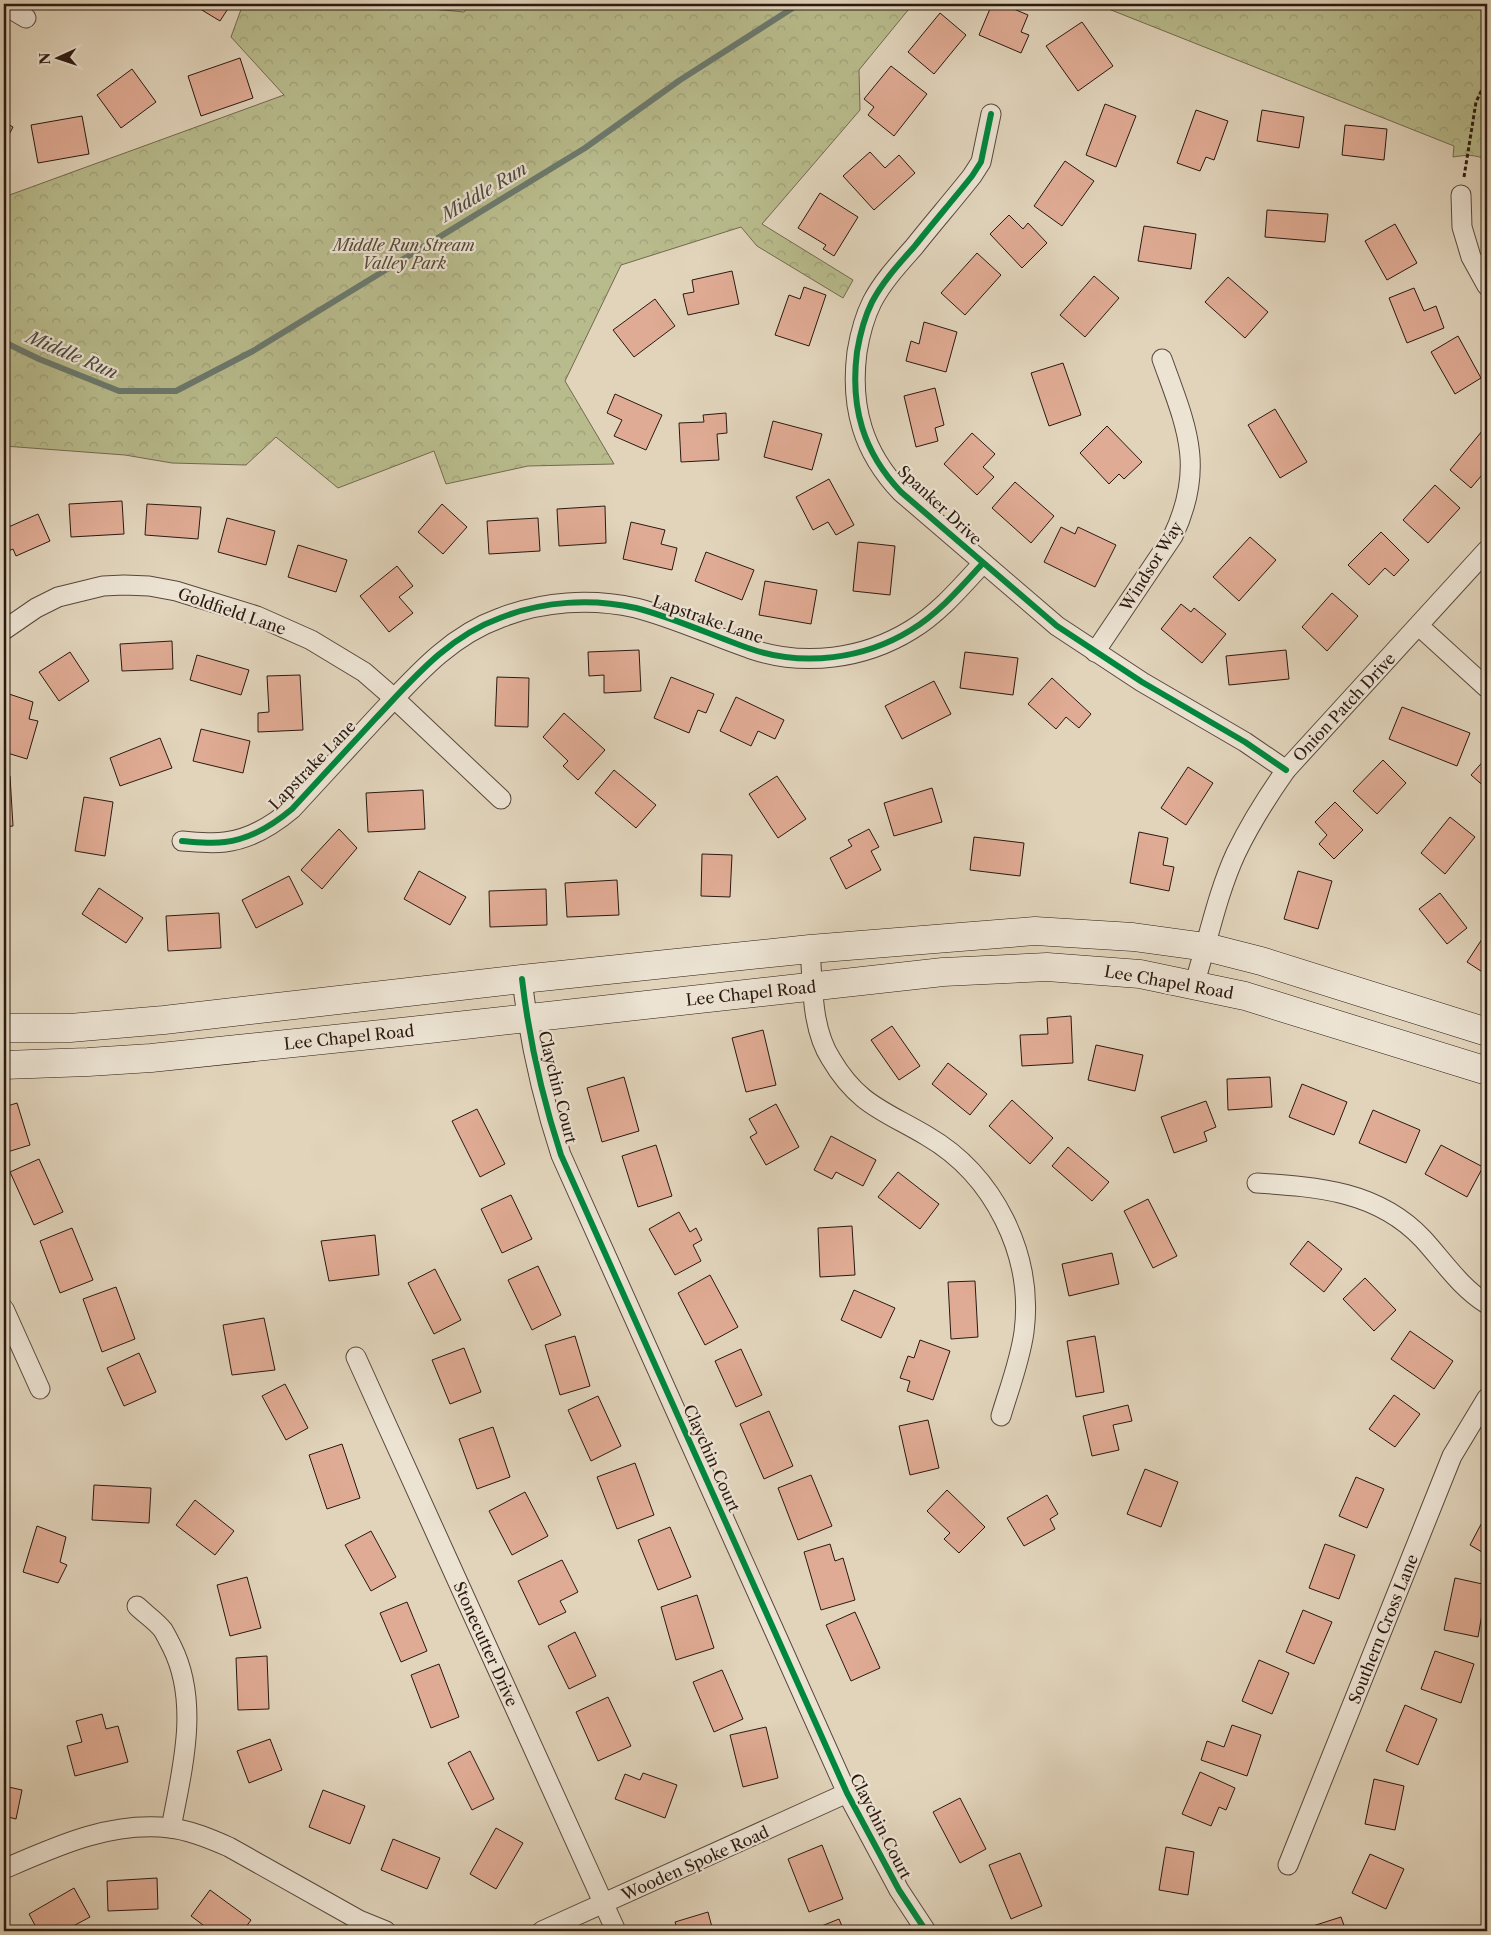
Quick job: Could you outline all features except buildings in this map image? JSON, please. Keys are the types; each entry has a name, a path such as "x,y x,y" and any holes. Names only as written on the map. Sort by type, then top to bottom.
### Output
{"main road":[{"path":"4,1028 70,1028 164,1020 810,948 1035,931 1133,936 1206,948 1261,961 1487,1032"},
{"name":"Lee Chapel Road","path":"4,1065 78,1063 151,1058 943,972 1047,967 1140,974 1245,996 1487,1071"}],"street":[{"path":"4,5 26,18"},
{"name":"Spanker Drive","path":"991,114 980,162 972,176 887,279 872,302 860,331 854,375 857,413 864,436 881,469 901,492 1057,626 1142,682 1245,742 1286,770"},
{"path":"1461,195 1462,227 1471,257 1487,286"},
{"name":"Windsor Way","path":"1096,652 1173,536 1182,517 1188,494 1191,470 1189,442 1180,409 1162,358"},
{"name":"Onion Patch Drive","path":"1194,985 1222,892 1236,854 1263,804 1286,770 1487,550"},
{"name":"Lapstrake Lane","path":"182,841 225,843 257,832 279,820 292,809 394,699 441,652 478,627 501,617 538,607 559,604 605,603 636,608 771,655 795,658 831,658 861,652 894,639 930,617 983,563"},
{"name":"Goldfield Lane","path":"4,630 36,608 58,598 78,591 103,586 149,586 176,591 257,616 279,624 311,640 364,672 501,799"},
{"path":"1419,626 1487,688"},
{"path":"810,948 820,1038 843,1078 872,1105 942,1146 969,1169 986,1189 1003,1215 1020,1261 1025,1288 1026,1310 1022,1348 1001,1416"},
{"name":"Claychin Court","path":"522,979 526,1018 545,1106 561,1155 847,1793 899,1890 926,1931"},
{"path":"1257,1183 1312,1186 1334,1190 1358,1197 1384,1209 1420,1236 1453,1276 1476,1297 1487,1304"},
{"path":"4,1308 40,1389"},
{"name":"Stonecutter Drive","path":"356,1357 616,1931"},
{"name":"Southern Cross Lane","path":"1288,1865 1452,1456 1487,1398"},
{"path":"137,1606 163,1630 177,1658 184,1689 187,1720 186,1748 171,1828"},
{"name":"Wooden Spoke Road","path":"542,1931 847,1793"},
{"path":"4,1868 87,1836 127,1828 171,1828 213,1840 229,1847 359,1920 386,1931"}],"path":[{"path":"1461,195 1476,102 1487,79"}],"green space":[{"name":"Middle Run Stream Valley Park","path":"243,4 380,4 464,12 471,4 913,4 859,70 860,110 762,224 853,280 843,298 757,246 741,227 621,265 565,381 614,464 528,466 446,484 434,451 338,488 276,437 246,465 172,463 125,455 4,446 4,197 284,95 231,37"},
{"path":"1096,4 1487,4 1487,160 1470,156 1453,157 1454,146"}],"waterway":[{"name":"Middle Run","path":"4,342 39,359 119,391 176,391 253,351 585,148 680,80 799,4"}],"cycle path":[{"path":"991,114 981,162 965,185 886,280 876,294 867,314 861,332 855,372 858,410 862,428 869,445 877,461 901,492 1057,626 1142,682 1245,742 1286,770"},
{"path":"182,841 214,843 235,840 253,834 277,820 292,809 403,689 432,661 463,636 481,626 516,612 567,603 585,602 619,605 665,617 771,655 813,659 833,657 854,654 874,648 911,630 940,608 983,563"},
{"path":"522,979 528,1024 537,1068 561,1155 847,1793 899,1890 926,1931"}]}
